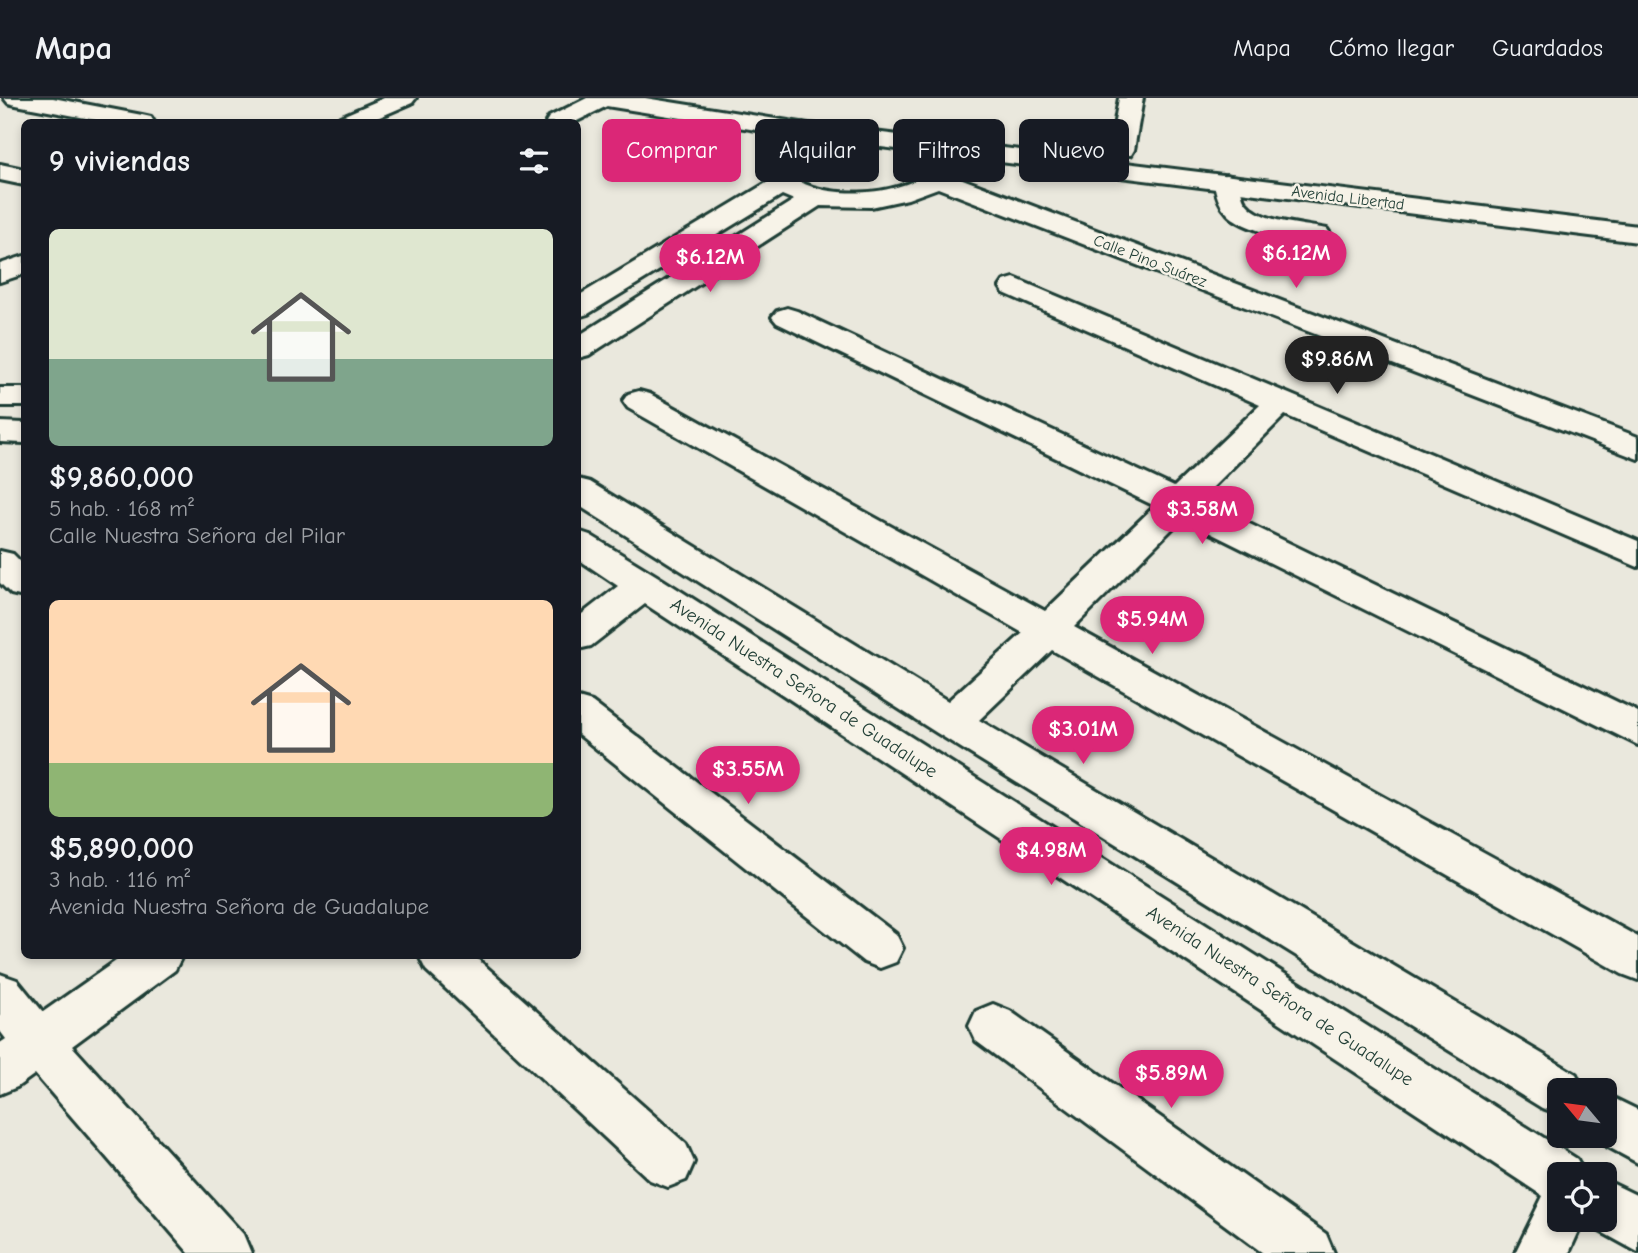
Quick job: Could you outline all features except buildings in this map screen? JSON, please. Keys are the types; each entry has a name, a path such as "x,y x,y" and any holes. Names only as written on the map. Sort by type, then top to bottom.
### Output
{"street":[{"path":"16,98 126,119"},
{"path":"356,119 404,98"},
{"path":"564,119 602,98"},
{"name":"Avenida Libertad","path":"602,98 755,123"},
{"name":"Avenida Libertad","path":"719,98 893,129"},
{"path":"1127,119 1130,98"},
{"name":"Avenida Libertad","path":"1005,148 1227,183 1638,234"},
{"name":"Avenida Libertad","path":"1129,151 1638,214"},
{"path":"0,172 21,176"},
{"path":"581,306 784,183 816,197 850,201 884,199 914,191 929,182"},
{"name":"Calle Pino Suárez","path":"946,182 1638,449"},
{"path":"1227,183 1231,200 1238,212 1255,220 1317,235"},
{"path":"581,347 816,197"},
{"path":"0,274 21,265"},
{"path":"1014,287 1638,555"},
{"path":"787,317 1176,502 1638,730"},
{"path":"639,401 1049,633 1638,960"},
{"path":"951,722 1049,633 1176,502 1282,401"},
{"path":"0,432 21,433"},
{"path":"581,492 951,722 1547,1084"},
{"name":"Avenida Nuestra Señora de Guadalupe","path":"581,545 1547,1169"},
{"path":"0,563 21,582"},
{"path":"581,634 644,585"},
{"path":"581,715 880,948"},
{"path":"19,1057 155,959"},
{"path":"445,959 668,1162"},
{"path":"0,995 19,1057 224,1253"},
{"path":"993,1026 1307,1253"},
{"path":"1617,1125 1638,1138"},
{"path":"1617,1213 1638,1226"},
{"path":"1542,1253 1552,1232"}]}
